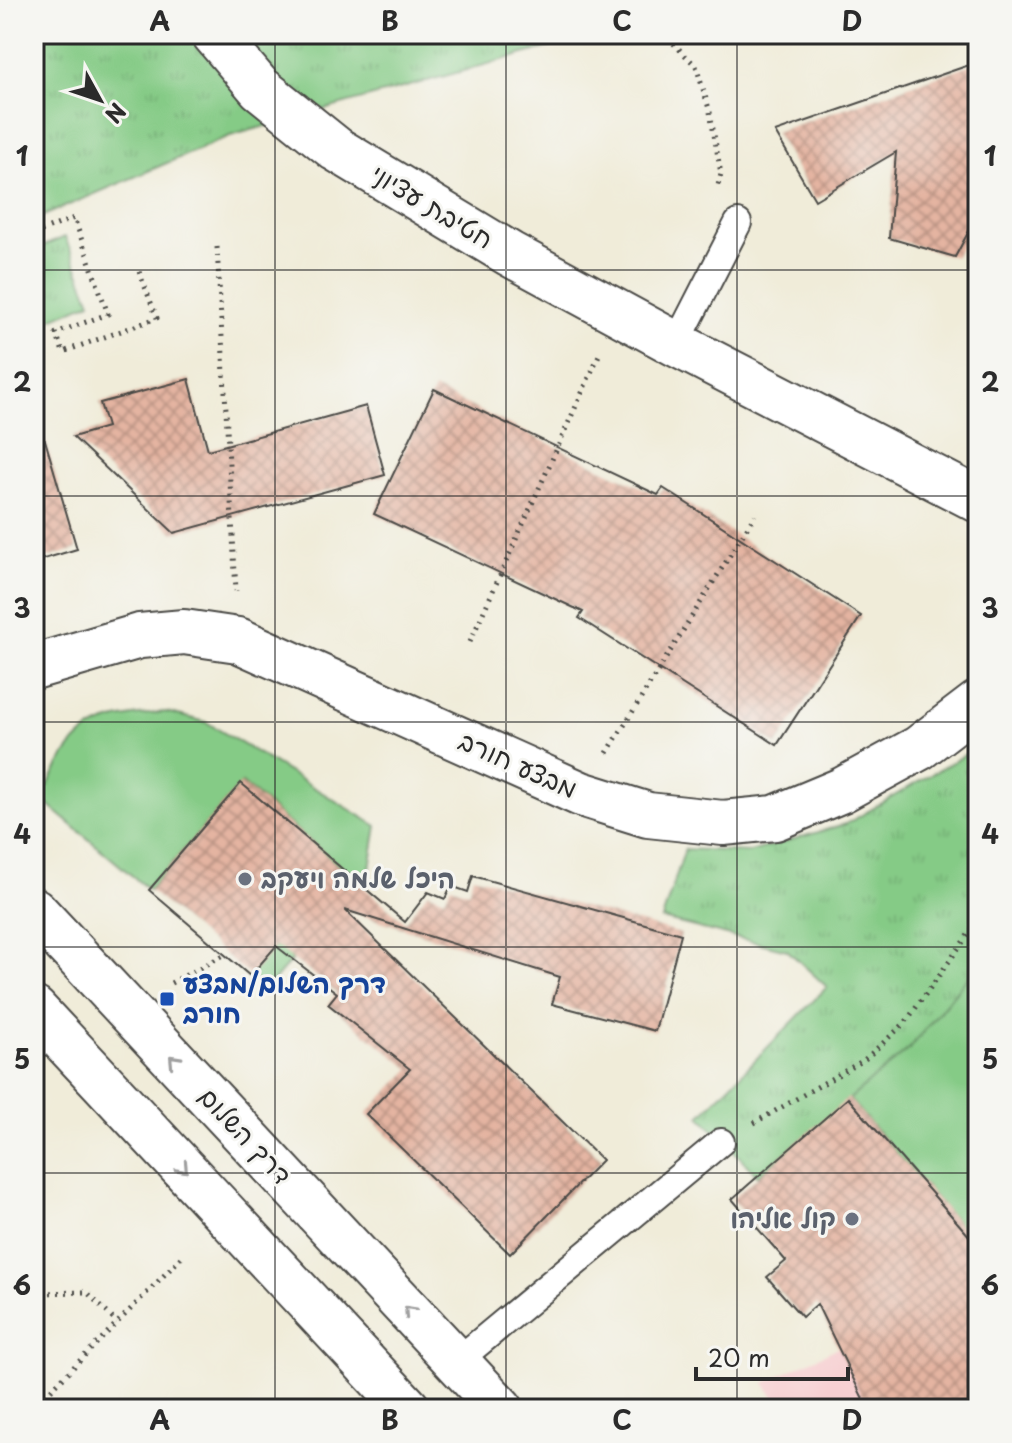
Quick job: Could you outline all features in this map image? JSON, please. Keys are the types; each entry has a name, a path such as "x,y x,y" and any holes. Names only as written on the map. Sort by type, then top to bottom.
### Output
{"street":[{"name":"חטיבת עציוני","path":"214,34 260,88 336,149 510,254 676,344 978,500"},
{"name":"מבצע חורב","path":"38,672 140,636 184,632 238,640 581,794 648,815 723,823 775,818 842,790 906,755 978,703"},
{"name":"דרך השלום","path":"34,910 501,1409"},
{"path":"34,1009 408,1409"}],"lane":[{"path":"676,344 738,223"},
{"path":"456,1362 721,1142"}],"path":[{"path":"661,34 696,66 710,112 721,174"},
{"path":"34,234 74,218 108,314 56,333 63,352 157,318 138,269"},
{"path":"217,247 238,640"},
{"path":"470,642 618,313"},
{"path":"581,794 755,515"},
{"path":"721,1142 864,1060 905,1023 978,921"},
{"path":"171,983 224,955"},
{"path":"34,1407 185,1254"},
{"path":"34,1293 87,1292 117,1323"}],"shaded area":[{"path":"978,1280 978,1409 783,1409 764,1383"}],"green space":[{"path":"34,34 614,34 560,44 230,136 34,220"},
{"path":"65,237 91,302 44,322 49,337 34,343 34,250"},
{"path":"166,712 206,722 377,826 370,868 266,990 249,976 341,868 242,783 149,890 41,799 64,757 87,732 118,719"},
{"path":"978,747 978,964 910,1048 758,1176 700,1116 827,987 787,950 662,919 685,849 750,852 846,824"},
{"path":"978,964 978,1247 848,1098 910,1048"}],"building":[{"path":"978,62 978,214 955,257 889,238 896,152 815,200 775,132"},
{"path":"189,379 208,450 366,406 385,475 174,533 73,437 107,427 100,403"},
{"path":"434,389 658,495 663,488 861,616 777,745 579,618 583,612 374,514"},
{"path":"45,440 77,549 34,562 34,441"},
{"path":"241,783 405,922 428,892 445,899 451,886 468,892 473,876 681,934 655,1031 552,1004 560,977 345,910 602,1160 510,1254 366,1114 410,1069 328,1004 337,993 276,946 250,976 149,890"},
{"path":"848,1098 978,1246 978,1409 868,1409 817,1304 802,1317 767,1277 786,1261 732,1199"}],"place":[{"name":"היכל שלמה ויעקב","path":"245,879"},
{"name":"דרך השלום/מבצע חורב","path":"167,999"},
{"name":"קול אליהו","path":"852,1219"}]}
